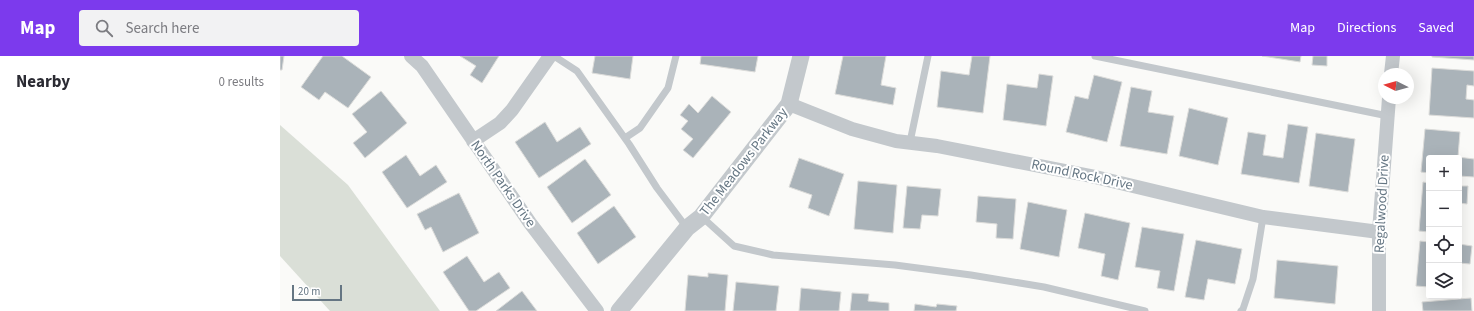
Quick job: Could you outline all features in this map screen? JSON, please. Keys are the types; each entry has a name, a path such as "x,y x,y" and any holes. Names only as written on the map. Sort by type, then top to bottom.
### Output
{"street":[{"name":"North Parks Drive","path":"411,56 422,66 530,223 597,311"},
{"path":"473,141 500,123 512,110 550,56"},
{"name":"The Meadows Parkway","path":"619,311 688,228 702,217 789,104 801,56"},
{"path":"1391,68 1392,56"},
{"name":"Round Rock Drive","path":"789,104 852,129 896,141 937,146 1091,176 1263,217 1379,232"},
{"name":"Regalwood Drive","path":"1379,311 1379,232 1389,104"}],"lane":[{"path":"554,56 577,71 625,138 657,188 688,228"},
{"path":"625,138 640,128 668,88 676,56"},
{"path":"910,142 928,56"},
{"path":"1095,56 1388,116"},
{"path":"702,217 734,246 773,255 895,265 979,276 1044,287 1145,311"},
{"path":"1241,311 1253,279 1263,217"}],"shaded area":[{"path":"280,125 348,185 440,311 330,311 280,256"}],"building":[{"path":"280,56 284,56 282,70 280,70"},
{"path":"323,56 342,56 371,77 348,108 325,92 319,100 301,87"},
{"path":"460,56 499,56 482,83 470,75 476,66"},
{"path":"595,56 633,56 630,79 592,73"},
{"path":"701,56 758,56 755,72 700,64"},
{"path":"843,56 886,56 881,85 896,88 893,105 835,94"},
{"path":"972,56 990,56 983,113 937,107 941,71 969,75"},
{"path":"1262,56 1301,56 1300,62"},
{"path":"1313,56 1327,56 1327,66 1312,65"},
{"path":"1432,56 1474,56 1474,60 1432,57"},
{"path":"1432,68 1474,71 1474,86 1467,85 1466,99 1474,100 1474,118 1429,115"},
{"path":"1039,74 1053,76 1046,126 1003,120 1007,84 1037,88"},
{"path":"1094,75 1122,82 1107,142 1066,132 1075,96 1088,99"},
{"path":"1131,87 1152,91 1148,112 1174,116 1167,154 1120,146"},
{"path":"381,91 407,123 365,158 353,143 367,132 352,114"},
{"path":"712,96 731,112 693,158 683,150 693,139 681,129 688,121 680,115 689,104 698,113"},
{"path":"1189,108 1228,118 1218,165 1179,156"},
{"path":"545,122 557,142 580,127 591,144 539,178 515,142"},
{"path":"1288,124 1308,127 1299,183 1241,174 1248,132 1266,135 1263,155 1283,158"},
{"path":"1425,129 1460,132 1458,155 1426,155 1426,173 1421,172"},
{"path":"1316,133 1355,139 1348,192 1309,186"},
{"path":"406,155 420,176 436,165 447,182 407,208 382,172"},
{"path":"799,158 844,174 829,216 808,208 812,195 789,187"},
{"path":"1462,158 1474,159 1474,177 1462,176"},
{"path":"585,159 611,195 572,223 547,187"},
{"path":"858,181 897,185 893,233 854,229"},
{"path":"1423,182 1426,182 1426,232 1419,231"},
{"path":"907,186 941,189 938,216 922,215 920,229 903,228"},
{"path":"1462,186 1468,186 1467,204 1462,203"},
{"path":"459,193 479,233 443,252 431,227 425,230 417,214"},
{"path":"978,196 1016,199 1013,239 996,238 997,224 976,222"},
{"path":"1028,202 1067,210 1059,257 1020,249"},
{"path":"614,206 636,237 598,264 577,233"},
{"path":"1085,213 1130,223 1118,280 1101,276 1105,254 1078,248"},
{"path":"1142,227 1184,234 1174,291 1157,288 1160,271 1135,267"},
{"path":"1196,240 1242,249 1235,284 1208,279 1204,300 1185,297"},
{"path":"1420,241 1426,242 1426,287 1416,286"},
{"path":"1462,244 1472,246 1470,264 1462,263"},
{"path":"467,256 484,282 499,272 510,288 476,311 469,311 443,272"},
{"path":"1277,260 1338,266 1335,304 1274,298"},
{"path":"708,273 728,275 725,311 685,311 688,275 708,277"},
{"path":"736,282 779,286 776,311 733,311"},
{"path":"801,288 841,292 839,311 799,311"},
{"path":"522,291 537,311 496,311"},
{"path":"852,293 869,294 868,301 889,303 889,311 850,311"},
{"path":"1471,298 1472,311 1423,311 1422,302"},
{"path":"915,304 936,307 937,304 957,306 956,311 914,311"}]}
